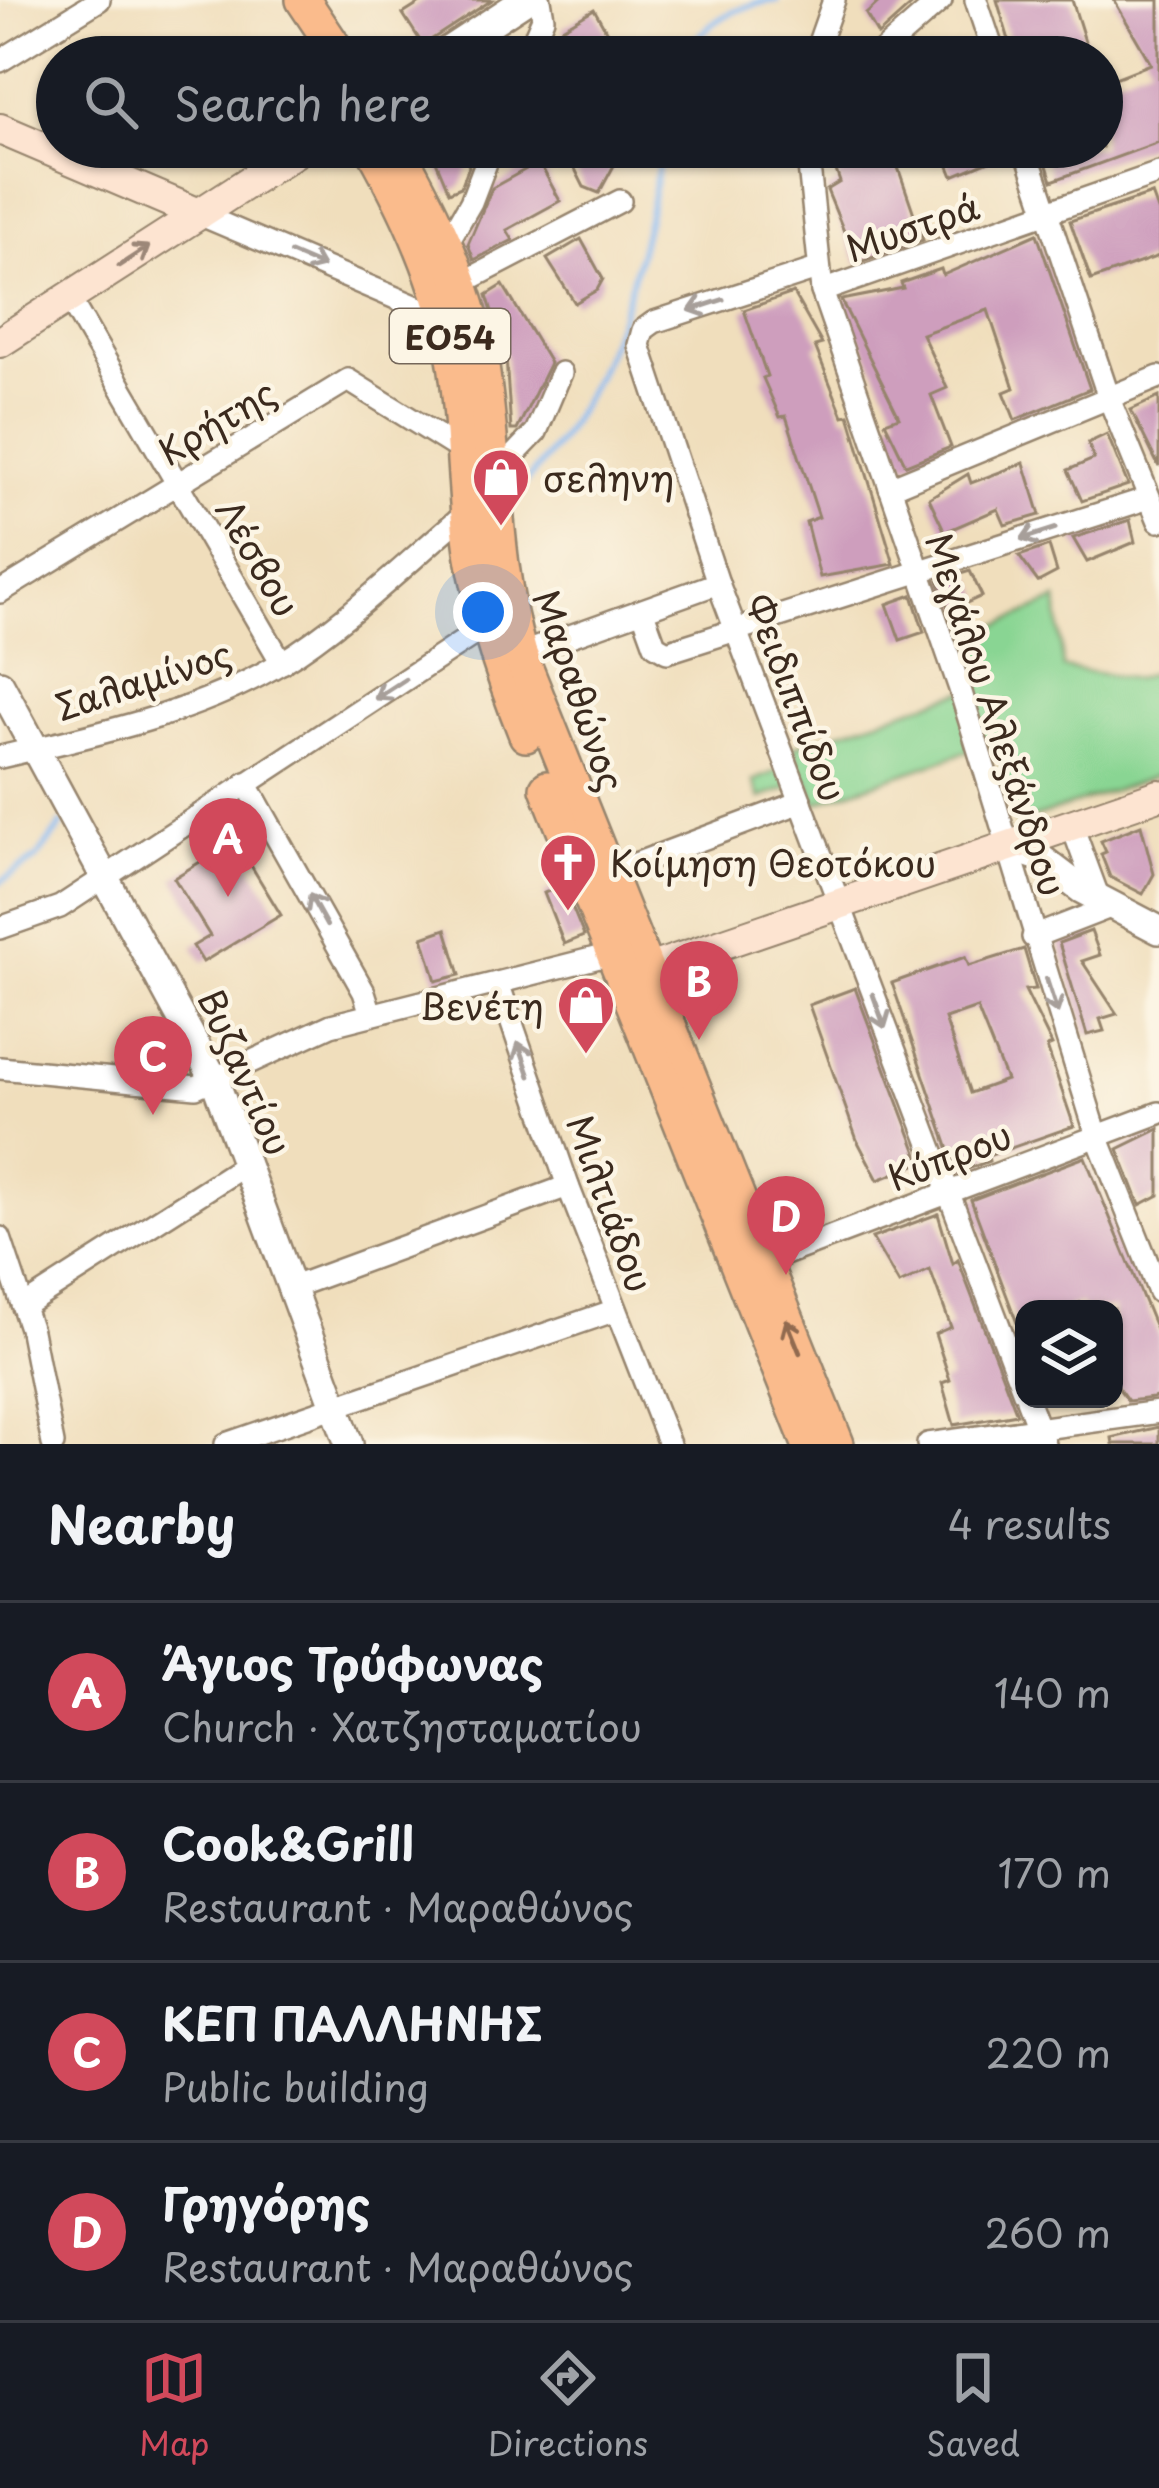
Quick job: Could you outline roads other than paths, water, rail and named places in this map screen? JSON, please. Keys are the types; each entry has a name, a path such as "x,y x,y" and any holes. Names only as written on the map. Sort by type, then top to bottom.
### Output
{"main road":[{"path":"280,0 303,36"},
{"path":"303,0 326,36"},
{"path":"0,129 36,144"},
{"path":"91,168 199,214"},
{"path":"0,342 270,168"},
{"name":"Μαραθώνος","path":"383,168 407,215 445,319 468,511 488,625 629,962 764,1262 837,1444"},
{"name":"Μαραθώνος","path":"407,168 446,245 482,365 502,581 520,654 606,875 629,962 809,1444"},
{"path":"629,962 839,901 1159,795"}],"street":[{"path":"41,36 99,0"},
{"path":"470,36 525,0"},
{"path":"535,36 543,17 539,0"},
{"path":"900,36 941,0"},
{"path":"976,0 987,36"},
{"path":"824,36 840,2"},
{"path":"0,61 36,39"},
{"path":"446,245 484,168"},
{"name":"Μεγάλου Αλεξάνδρου","path":"809,168 819,280 959,686 1097,1136 1159,1292"},
{"path":"1031,168 1110,401 1159,521"},
{"name":"Μυστρά","path":"819,280 1047,215 1159,173"},
{"path":"460,284 620,202"},
{"path":"199,214 445,319"},
{"name":"Φειδιππίδου","path":"819,280 654,322 643,330 639,345 718,583 1015,1370"},
{"name":"Λέσβου","path":"69,298 282,662"},
{"path":"492,478 536,432 561,373"},
{"path":"890,488 1159,377"},
{"name":"Κρήτης","path":"0,592 348,380 464,452"},
{"path":"643,612 659,651 1149,498"},
{"name":"Σαλαμίνος","path":"0,757 173,711 282,662 468,511"},
{"path":"520,654 718,583"},
{"path":"0,928 50,913 488,625"},
{"name":"Βυζαντίου","path":"0,684 215,1081 349,1444"},
{"path":"246,783 364,992 370,1014"},
{"path":"606,875 801,802"},
{"path":"1071,823 1106,903"},
{"path":"1004,844 1039,856 1106,903 1159,930"},
{"path":"1033,937 1106,903"},
{"path":"0,1068 186,1087 215,1081 316,1031 370,1014 498,983 629,962"},
{"name":"Μιλτιάδου","path":"498,983 568,1186 669,1444"},
{"name":"Κύπρου","path":"764,1262 1159,1112"},
{"path":"24,1306 248,1162"},
{"path":"293,1287 568,1186"},
{"path":"0,1238 24,1306 53,1444"},
{"path":"226,1444 616,1310"},
{"name":"Φειδιππίδου","path":"1030,1408 1041,1436"},
{"path":"928,1444 1041,1436 1159,1412"}],"waterway":[{"path":"699,36 723,17 777,0"},
{"path":"519,489 550,453 598,373 631,285 658,168"},
{"path":"0,882 37,858 62,824"}],"place":[{"name":"σεληνη","path":"501,528"},
{"name":"Άγιος Τρύφωνας","path":"228,897"},
{"name":"Κοίμηση Θεοτόκου","path":"568,913"},
{"name":"Cook&Grill","path":"699,1040"},
{"name":"Βενέτη","path":"586,1056"},
{"name":"ΚΕΠ ΠΑΛΛΗΝΗΣ","path":"153,1115"},
{"name":"Γρηγόρης","path":"786,1275"}]}
